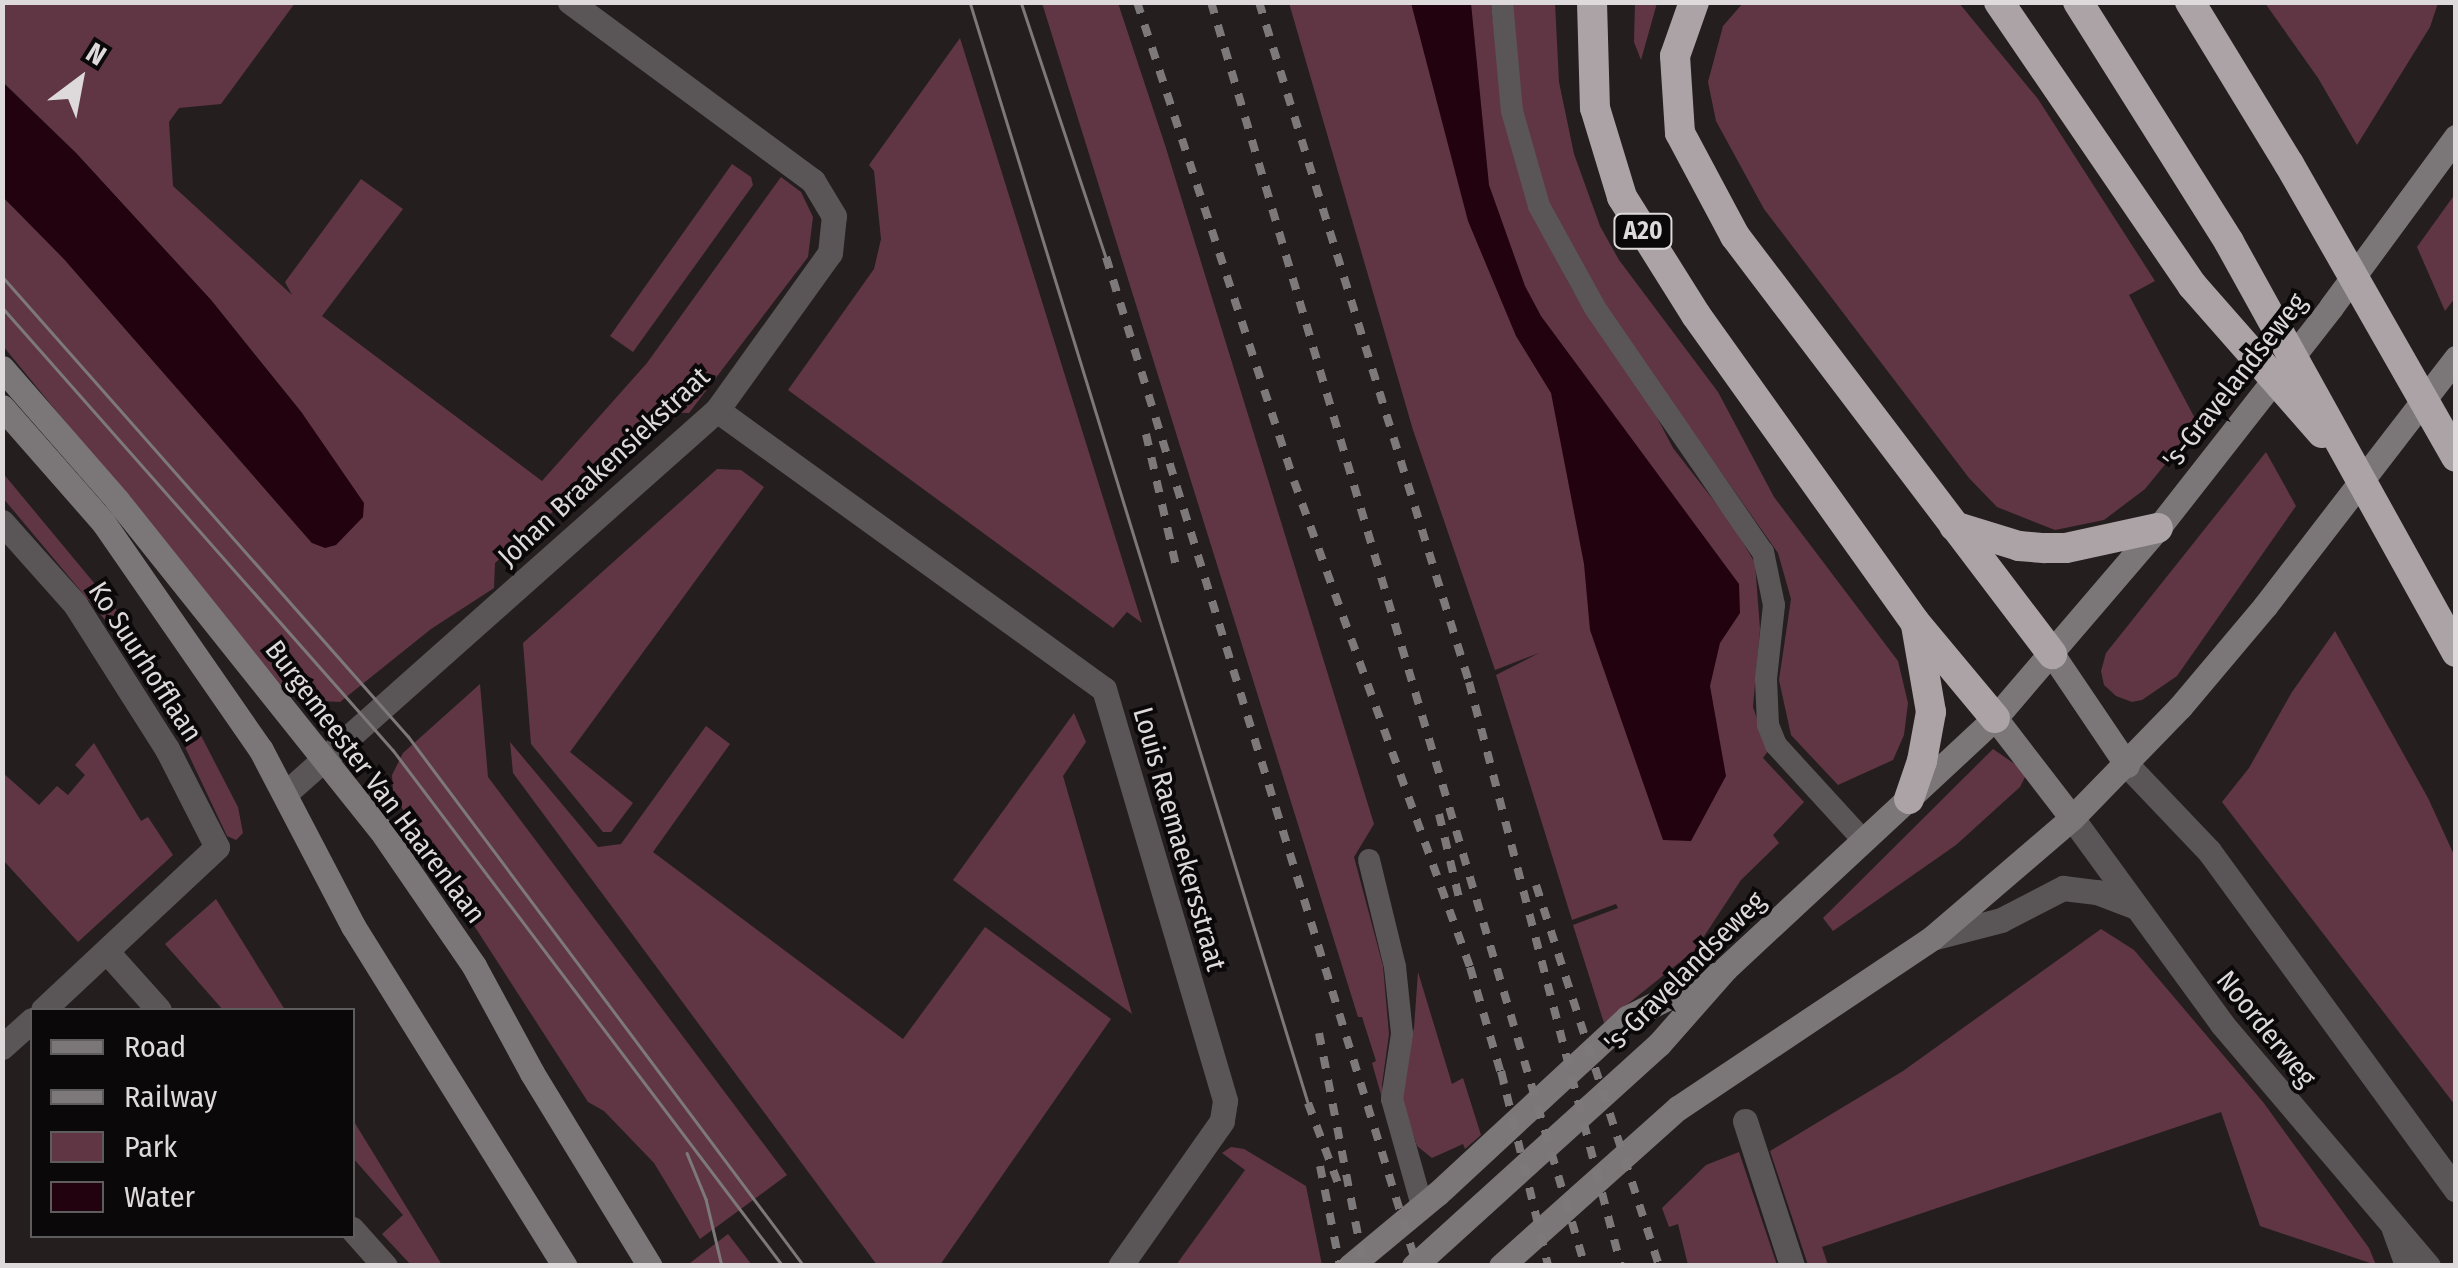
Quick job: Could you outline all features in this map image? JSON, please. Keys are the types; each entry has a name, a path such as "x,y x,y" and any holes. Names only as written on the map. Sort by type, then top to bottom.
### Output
{"highway":[{"name":"A20","path":"1592,2 1594,108 1622,198 1696,316 1915,622 1995,718"},
{"path":"1694,2 1674,56 1680,132 1735,236 2052,654"},
{"path":"2000,2 2192,285 2364,480"},
{"path":"2078,2 2229,242 2456,652"},
{"path":"2190,2 2289,164 2456,457"},
{"path":"2205,2 2222,52"},
{"path":"1954,526 2004,542 2044,548 2066,548 2158,528"},
{"name":"A20","path":"1908,799 1922,761 1931,712 1915,622"}],"main road":[{"name":"'s-Gravelandseweg","path":"1414,1266 1659,1044 1726,968 1995,718 2158,528 2331,307 2456,138"},
{"path":"1501,1266 1678,1108 1932,938 2072,818 2126,765 2265,606 2456,358"},
{"name":"Burgemeester Van Haarenlaan","path":"2,368 117,500 326,756 474,966 532,1073 650,1266"},
{"path":"2,408 103,522 287,792 354,926 566,1266"},
{"path":"2052,654 2126,765"},
{"path":"1995,718 2072,818"},
{"path":"1350,1266 1422,1206 1626,1018 1726,968"}],"street":[{"name":"Johan Braakensiekstraat","path":"287,792 717,410 830,253 834,216 813,181 570,2"},
{"name":"Louis Raemaekersstraat","path":"717,410 1104,689 1225,1101 1222,1121 1120,1266"},
{"name":"Ko Suurhofflaan","path":"2,522 76,604 167,749 217,847 108,953"},
{"name":"Noorderweg","path":"2126,765 2209,851 2456,1190"},
{"name":"Noorderweg","path":"2072,818 2222,1024 2393,1230 2428,1266"},
{"path":"1932,938 2001,920 2062,888 2098,892 2134,906"},
{"path":"46,1008 108,953 157,1008"},
{"path":"2,1047 30,1022"},
{"path":"1744,1121 1792,1266"},
{"path":"355,1232 385,1266"}],"lane":[{"path":"1502,2 1512,110 1539,206 1595,308 1763,552 1774,605 1766,679 1768,725 1776,745 1864,841"},
{"path":"1369,860 1395,967 1402,1034 1392,1100 1422,1206"},
{"path":"2393,1230 2406,1266"}],"green space":[{"path":"3,3 295,3 221,104 179,108 169,122 173,186 292,295 285,282 361,179 403,209 322,316 542,481 647,363 781,177 801,192 813,217 808,257 689,413 665,412 495,563 494,588 431,629 340,702 302,700 282,686 3,346 3,197 64,259 312,543 302,413 211,300 76,153 3,82"},
{"path":"1042,3 1118,3 1165,145 1374,824 1354,857 1383,966 1389,1034 1382,1085 1389,1123 1372,1063 1376,1061 1362,1017 1358,1017"},
{"path":"1289,3 1491,3 1503,114 1529,208 1572,289 1649,402 1673,448 1732,524 1755,563 1760,629 1753,707 1768,751 1763,758 1804,802 1773,835 1779,843 1741,880 1695,950 1604,1023 1573,925 1618,908 1616,904 1572,920 1496,675 1539,653 1495,670 1413,430"},
{"path":"1511,3 1555,3 1559,82 1574,154 1600,226 1619,260 1718,392 1774,497 1898,661 1908,703 1904,735 1893,760 1838,785 1791,735 1779,680 1791,599 1778,553 1602,303 1546,202 1521,110"},
{"path":"1635,3 1657,3 1641,60 1634,42"},
{"path":"1743,3 1959,3 2038,99 2155,281 2129,295 2198,424 2145,489 2104,520 2055,530 1997,507 1969,478 1764,209 1716,121 1708,82 1723,26"},
{"path":"2265,3 2438,3 2430,27 2357,145 2318,78"},
{"path":"960,38 1142,623 1127,612 1113,628 788,390 874,269 881,239 874,171 869,165"},
{"path":"732,164 751,177 753,185 633,352 610,336"},
{"path":"2455,194 2455,298 2445,311 2417,247"},
{"path":"2266,452 2296,506 2177,676 2142,700 2132,702 2116,696 2104,685 2101,671 2106,653"},
{"path":"717,469 741,470 764,487 570,752 633,803 611,832 603,832 531,744 523,643"},
{"path":"2,472 124,619 196,726 238,807 243,833 236,840 227,836 177,730 111,627 3,498"},
{"path":"2335,631 2428,798 2455,857 2455,1105 2222,802 2249,768 2292,692"},
{"path":"480,684 488,777 787,1175 700,1239 654,1163 604,1111 588,1102 420,842 393,791 392,775 403,753"},
{"path":"1074,713 1086,742 1063,776 1132,1014 953,880"},
{"path":"706,726 730,744 653,852 903,1039 985,927 1111,1019 940,1265 877,1265 513,773 510,742 598,847 621,844"},
{"path":"94,743 141,821 148,817 173,855 78,942 3,860 3,773 39,805 57,786 68,795 85,775 75,765"},
{"path":"1993,749 2022,769 2025,777 2020,787 1956,845 1833,931 1823,918"},
{"path":"216,899 284,1008 221,1008 165,944"},
{"path":"2101,929 2134,950 2263,1102 2369,1248 2376,1265 2260,1226 2221,1112 1822,1247 1828,1265 1808,1265 1770,1151 1903,1071"},
{"path":"1418,972 1452,1084 1463,1078 1481,1135 1465,1149 1463,1144 1432,1158 1417,1146 1397,1084 1414,1028"},
{"path":"355,1123 442,1265 411,1265 382,1234 403,1215 355,1160"},
{"path":"1231,1147 1244,1149 1306,1186 1322,1265 1176,1265 1245,1170 1222,1153"},
{"path":"1739,1152 1777,1265 1688,1265 1678,1224 1669,1227 1662,1208 1706,1165"},
{"path":"728,1234 752,1265 691,1265 690,1263"}],"water":[{"path":"1411,3 1471,3 1489,185 1525,286 1541,316 1739,584 1740,613 1720,643 1710,686 1726,776 1691,841 1663,840 1590,630 1584,564 1551,393 1516,336 1468,221"},
{"path":"2,82 76,153 211,300 302,413 364,503 363,517 336,545 325,548 312,543 64,259 3,197"}],"tram line":[{"path":"970,2 1308,1103"},
{"path":"1021,2 1106,257"},
{"path":"2,276 408,736 804,1266"},
{"path":"2,307 393,750 783,1266"},
{"path":"687,1153 706,1199 722,1266"}],"railway":[{"path":"1137,2 1294,481 1470,967 1504,1084"},
{"path":"1211,2 1585,1266"},
{"path":"1259,2 1469,682 1621,1266"},
{"path":"1106,257 1417,1266"},
{"path":"1146,434 1177,570"},
{"path":"1439,814 1461,906"},
{"path":"1536,885 1659,1266"},
{"path":"1319,1033 1364,1266"},
{"path":"1501,1071 1548,1266"},
{"path":"1308,1103 1339,1186"},
{"path":"1320,1166 1340,1266"}]}
